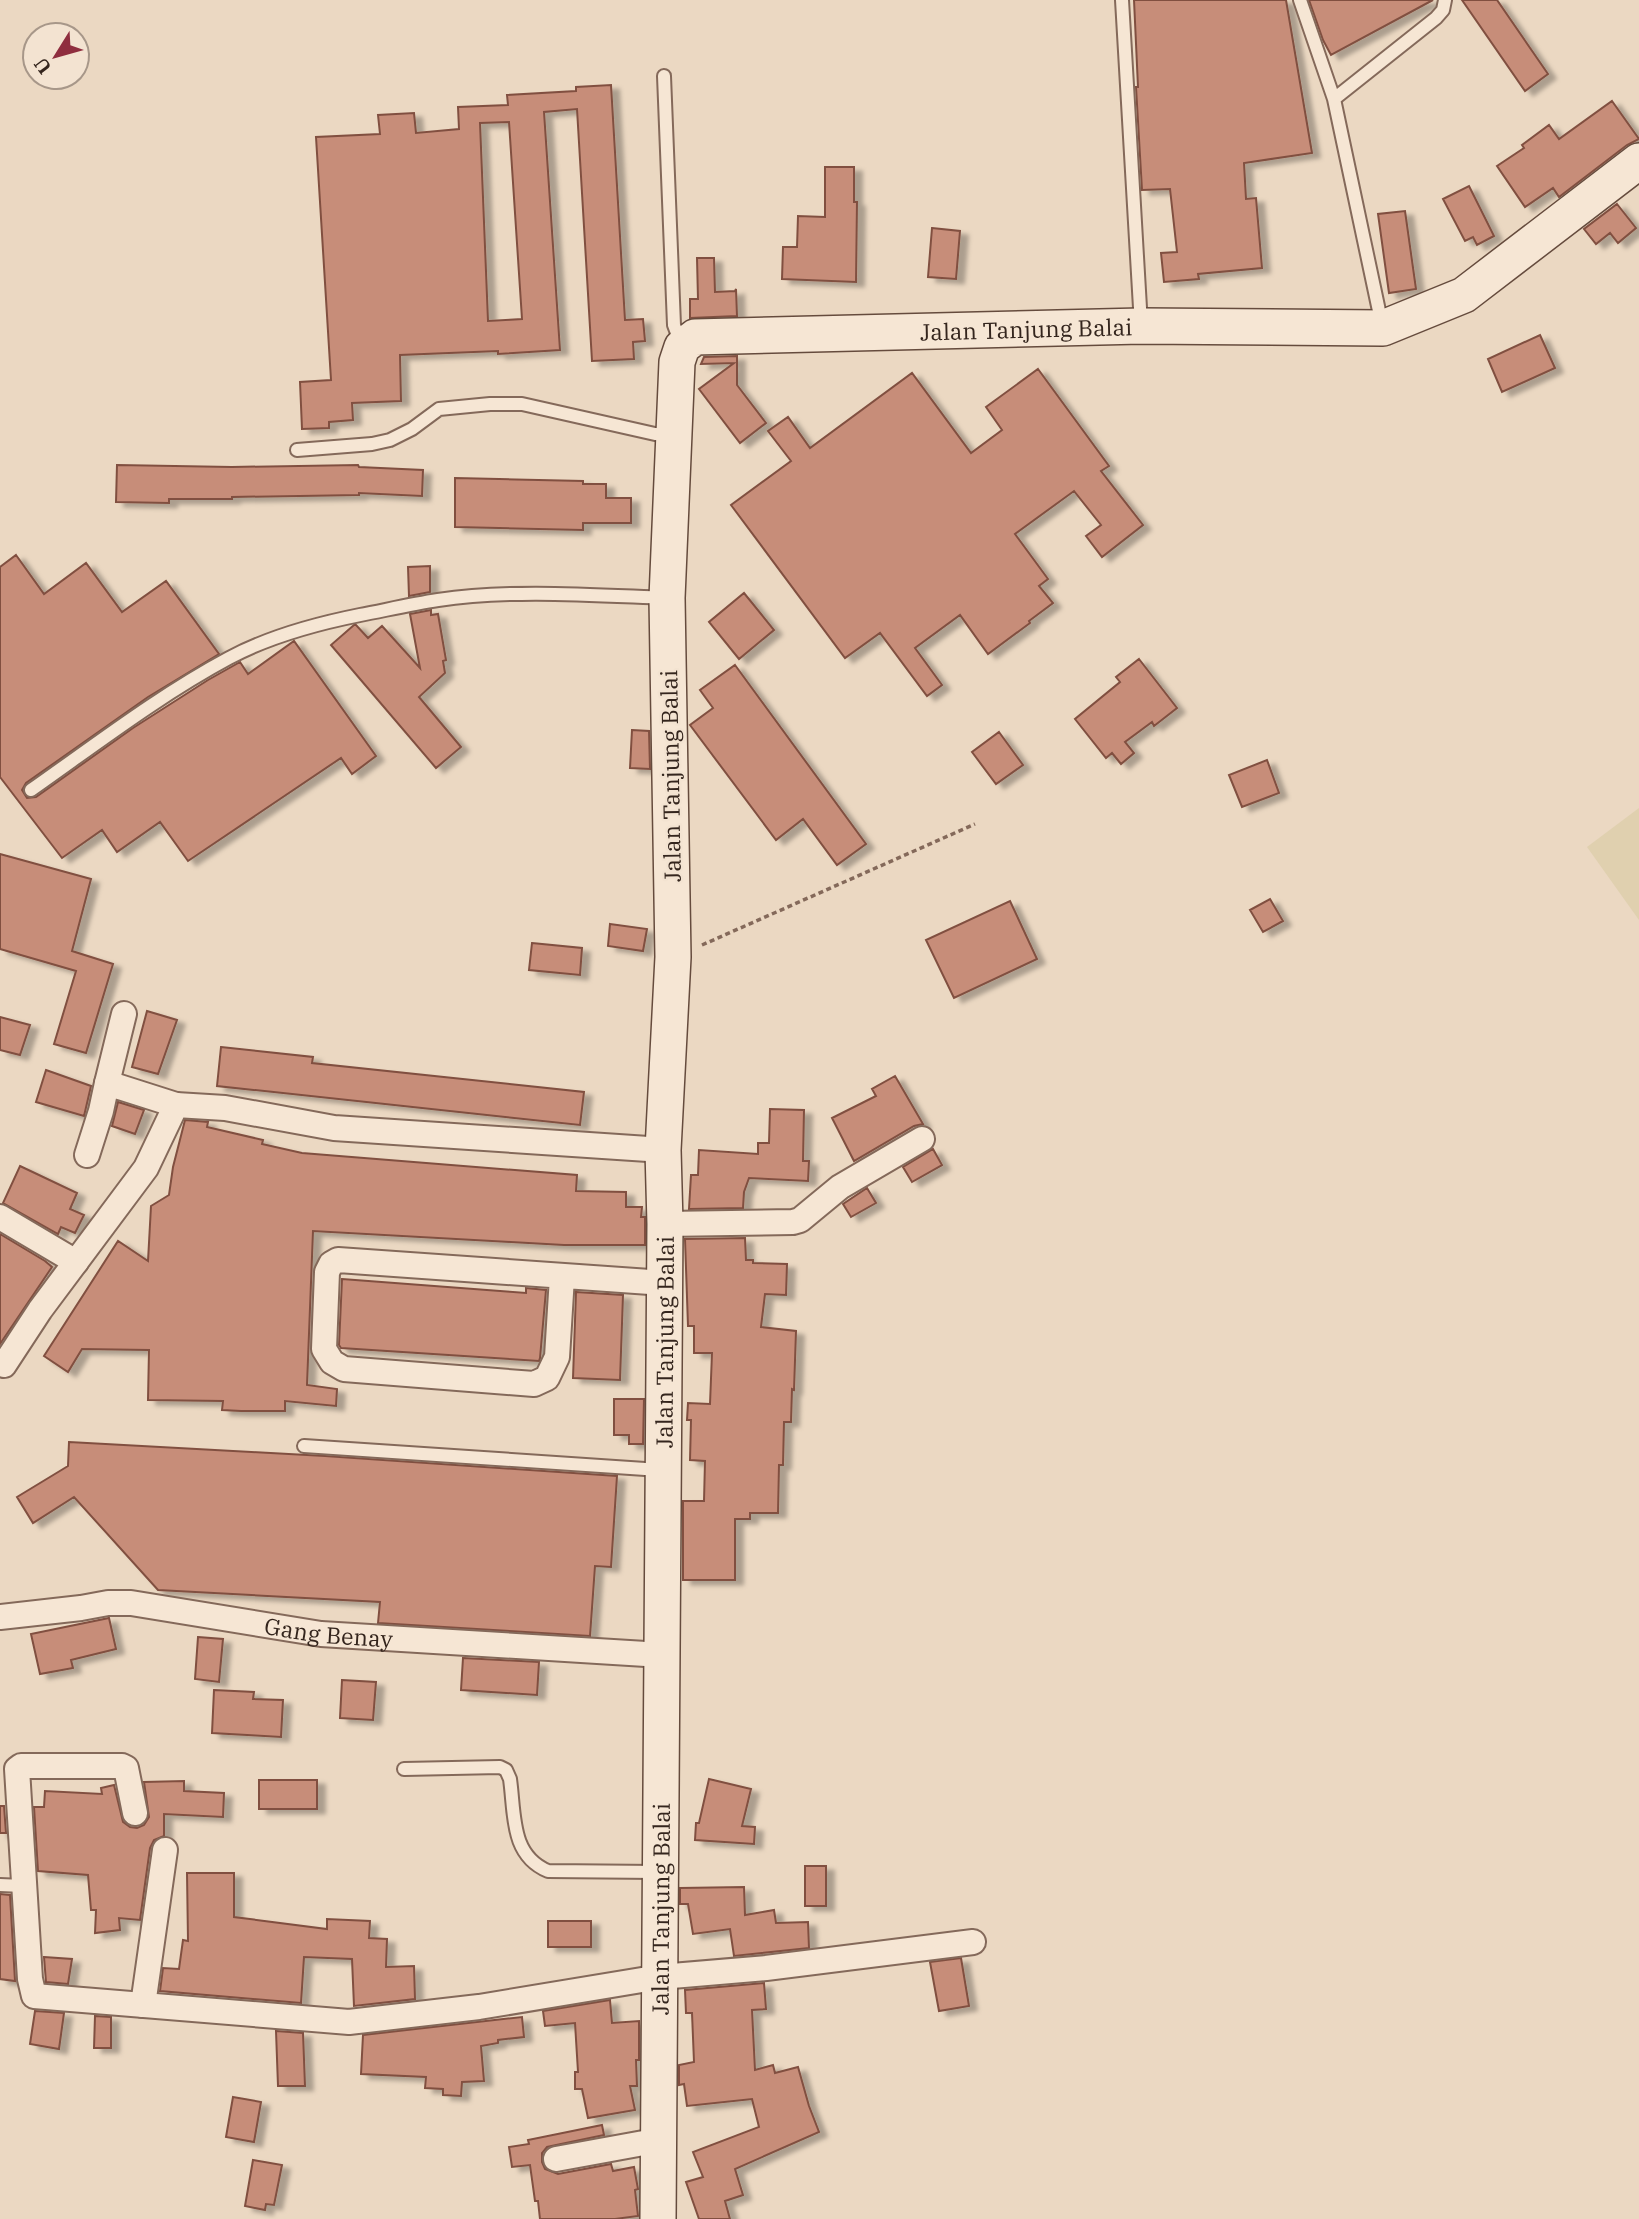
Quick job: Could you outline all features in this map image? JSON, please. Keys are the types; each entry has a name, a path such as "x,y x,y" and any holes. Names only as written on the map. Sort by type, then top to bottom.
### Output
{"street":[{"name":"Jalan Tanjung Balai","path":"658,2219 665,1224 663,1150 673,957 667,598 677,362 682,348 695,337 1141,326 1383,328 1464,295 1639,161"},
{"path":"87,1155 101,1111 124,1014"},
{"path":"107,1083 176,1105 225,1108 334,1128 663,1150"},
{"path":"1,1366 146,1168 176,1105"},
{"path":"665,1224 800,1220 840,1188 922,1139"},
{"path":"0,1217 76,1262"},
{"path":"562,1277 556,1357 547,1378 534,1384 344,1369 332,1362 324,1349 327,1272 331,1264 338,1260 664,1283"},
{"name":"Gang Benay","path":"0,1617 108,1603 131,1603 321,1634 662,1655"},
{"path":"135,1813 126,1768 122,1766 21,1766 17,1769 12,1886 34,1996 349,2022 479,2007 660,1977 766,1968 973,1942"},
{"path":"144,2005 165,1850"},
{"path":"556,2159 660,2140"}],"lane":[{"path":"1122,0 1141,326"},
{"path":"1300,0 1334,99 1383,328"},
{"path":"1334,99 1436,18 1443,10 1446,0"},
{"path":"664,76 674,325 682,348"},
{"path":"297,450 390,440 412,429 439,409 490,404 522,404 655,434 673,435"},
{"path":"31,790 117,729 229,658 265,641 306,628 390,609 470,597 523,594 667,598"},
{"path":"304,1446 662,1470"},
{"path":"404,1769 500,1767 506,1770 510,1779 518,1840 526,1856 535,1865 548,1871 660,1872"}],"path":[{"path":"673,957 975,824"}],"shaded area":[{"path":"1639,808 1639,920 1587,847"}],"building":[{"path":"1134,0 1286,0 1312,153 1244,163 1246,199 1256,198 1262,268 1198,274 1199,279 1164,282 1161,253 1177,252 1170,189 1142,190"},
{"path":"1309,0 1433,0 1331,55"},
{"path":"1462,0 1497,0 1548,74 1525,91"},
{"path":"611,85 625,320 643,319 645,341 633,342 634,359 592,361 577,109 544,112 560,350 400,355 401,401 352,403 353,420 329,422 329,428 302,429 300,382 331,380 316,137 380,134 378,115 414,113 416,133 459,129 458,107 508,105 507,95 576,91 576,87","holes":["509,122 522,319 488,321 480,123"]},
{"path":"1612,101 1639,139 1627,145 1559,197 1553,188 1525,207 1497,166 1524,148 1522,145 1549,125 1559,139"},
{"path":"825,167 854,167 854,202 857,202 856,282 782,279 783,247 797,247 798,216 825,217"},
{"path":"1469,186 1494,236 1477,245 1473,237 1465,241 1443,199"},
{"path":"1617,204 1636,228 1618,243 1610,233 1596,244 1584,229"},
{"path":"1405,211 1416,289 1389,293 1378,214"},
{"path":"932,228 960,231 956,279 928,277"},
{"path":"697,258 714,258 715,292 736,289 737,316 690,318 690,299 698,299"},
{"path":"1540,335 1555,368 1502,392 1488,359"},
{"path":"737,356 737,385 766,423 740,443 699,389 734,363 701,364 704,357"},
{"path":"1038,369 1109,466 1101,471 1143,525 1102,557 1086,536 1101,525 1074,491 1015,534 1048,579 1039,586 1053,603 988,654 960,615 915,648 942,685 927,696 880,633 845,658 731,505 791,461 768,431 788,417 810,448 912,373 971,453 1002,430 986,407"},
{"path":"117,465 358,465 423,470 422,496 359,493 169,499 169,503 116,502"},
{"path":"455,478 606,484 606,498 631,498 631,523 583,523 583,530 455,527"},
{"path":"16,555 44,594 86,563 122,612 166,581 219,654 148,697 26,783 22,790 27,798 36,797 133,728 208,680 240,662 248,674 294,641 376,756 352,774 341,758 188,861 160,822 117,852 102,830 62,858 0,777 0,567"},
{"path":"430,566 430,592 409,596 408,567"},
{"path":"744,593 774,630 739,659 709,622"},
{"path":"431,610 431,615 438,614 446,660 443,661 445,673 419,697 461,747 436,768 331,645 354,625 368,638 382,626 420,668 410,614"},
{"path":"1139,659 1177,708 1154,726 1152,722 1125,742 1134,753 1121,764 1112,753 1106,758 1075,719 1120,682 1116,677"},
{"path":"735,665 866,844 837,865 803,819 776,840 690,725 713,708 700,690"},
{"path":"632,730 649,731 650,769 630,768"},
{"path":"999,732 1023,765 996,784 972,752"},
{"path":"1267,760 1279,793 1242,807 1229,775"},
{"path":"0,854 91,879 72,951 113,964 86,1053 54,1044 76,971 0,949"},
{"path":"1270,899 1283,921 1263,932 1250,910"},
{"path":"1010,901 1037,959 954,998 926,940"},
{"path":"610,924 647,929 643,951 608,946"},
{"path":"532,943 582,948 580,975 529,970"},
{"path":"147,1011 177,1020 158,1074 132,1067"},
{"path":"0,1017 30,1025 20,1055 0,1050"},
{"path":"221,1047 313,1057 312,1063 584,1092 580,1125 217,1086"},
{"path":"46,1070 91,1086 84,1116 36,1102"},
{"path":"895,1076 923,1124 914,1126 854,1161 832,1118 876,1096 872,1089"},
{"path":"118,1102 144,1110 135,1134 112,1126"},
{"path":"770,1109 804,1110 803,1161 809,1161 808,1181 749,1178 744,1192 743,1208 689,1209 691,1175 698,1175 699,1150 758,1154 758,1143 769,1143"},
{"path":"185,1120 208,1122 207,1127 263,1140 262,1144 302,1153 577,1175 576,1191 626,1192 626,1207 642,1207 641,1217 645,1217 645,1245 564,1245 313,1231 307,1385 337,1389 336,1406 285,1401 285,1411 241,1411 222,1410 223,1401 148,1400 149,1350 82,1349 68,1372 44,1356 118,1241 148,1261 151,1206 169,1195"},
{"path":"933,1149 942,1165 912,1182 903,1167"},
{"path":"20,1166 77,1193 70,1209 84,1215 75,1233 61,1227 58,1234 3,1203"},
{"path":"867,1188 876,1203 851,1217 843,1204"},
{"path":"0,1234 52,1267 0,1344"},
{"path":"745,1238 746,1260 753,1260 753,1263 787,1264 786,1295 765,1294 761,1327 796,1331 791,1422 784,1422 783,1465 779,1465 778,1513 750,1513 750,1519 735,1519 735,1580 683,1580 683,1501 704,1501 705,1461 690,1460 691,1420 687,1420 688,1403 710,1404 712,1353 694,1353 694,1326 688,1326 685,1239"},
{"path":"342,1279 526,1293 526,1288 546,1290 539,1361 341,1348"},
{"path":"576,1292 623,1295 620,1380 573,1378"},
{"path":"614,1399 644,1399 643,1444 629,1444 629,1435 614,1435"},
{"path":"69,1442 617,1476 611,1567 595,1566 590,1636 378,1623 380,1602 158,1590 74,1497 33,1523 17,1497 68,1466"},
{"path":"109,1618 116,1649 71,1660 73,1668 40,1674 31,1634"},
{"path":"198,1637 223,1639 219,1682 195,1679"},
{"path":"463,1658 539,1662 537,1695 461,1690"},
{"path":"342,1680 376,1682 373,1720 340,1718"},
{"path":"214,1690 254,1692 253,1699 283,1700 281,1737 212,1733"},
{"path":"709,1779 751,1789 742,1826 755,1827 754,1844 695,1840 696,1823 699,1823"},
{"path":"259,1780 317,1780 317,1809 259,1809"},
{"path":"184,1781 184,1791 224,1793 223,1817 164,1814 164,1836 154,1840 150,1848 140,1920 119,1918 120,1930 95,1933 96,1910 91,1910 88,1875 38,1871 34,1807 44,1807 45,1791 102,1794 101,1788 114,1785 123,1822 137,1828 144,1825 149,1817 144,1782"},
{"path":"0,1806 4,1806 6,1833 0,1833"},
{"path":"805,1866 826,1866 826,1906 805,1906"},
{"path":"187,1873 234,1873 234,1917 327,1929 327,1919 370,1921 369,1938 387,1939 386,1967 414,1966 415,1999 354,2006 352,1959 304,1957 301,2003 160,1991 163,1968 179,1969 183,1940 188,1941"},
{"path":"744,1887 745,1915 774,1910 776,1923 808,1922 809,1948 734,1956 730,1929 693,1934 688,1904 680,1904 680,1888"},
{"path":"0,1894 10,1895 15,1981 0,1979"},
{"path":"548,1921 591,1921 591,1947 548,1947"},
{"path":"44,1957 72,1959 68,1984 46,1982"},
{"path":"961,1958 969,2006 939,2011 930,1962"},
{"path":"764,1983 766,2009 752,2010 755,2070 773,2065 775,2073 798,2067 819,2132 735,2169 743,2195 725,2201 730,2219 699,2219 686,2182 703,2177 693,2152 759,2127 752,2099 687,2106 684,2084 679,2085 679,2065 694,2062 692,2013 686,2013 685,1990"},
{"path":"610,2000 612,2023 639,2021 637,2086 630,2086 635,2110 588,2118 582,2089 575,2089 575,2072 578,2072 575,2023 545,2026 543,2011"},
{"path":"35,2011 64,2013 59,2049 30,2044"},
{"path":"95,2016 111,2017 111,2048 94,2048"},
{"path":"522,2017 524,2037 498,2040 498,2043 481,2046 484,2081 462,2082 461,2096 443,2095 443,2089 425,2088 426,2077 361,2074 363,2035"},
{"path":"276,2031 303,2033 305,2086 278,2086"},
{"path":"233,2097 261,2102 254,2142 226,2137"},
{"path":"602,2125 604,2135 547,2147 542,2153 542,2162 545,2169 558,2174 611,2164 613,2171 634,2167 638,2189 635,2190 638,2216 615,2219 540,2219 530,2165 512,2167 509,2147 529,2144 528,2140"},
{"path":"253,2160 282,2165 274,2205 266,2204 265,2210 245,2206"}]}
